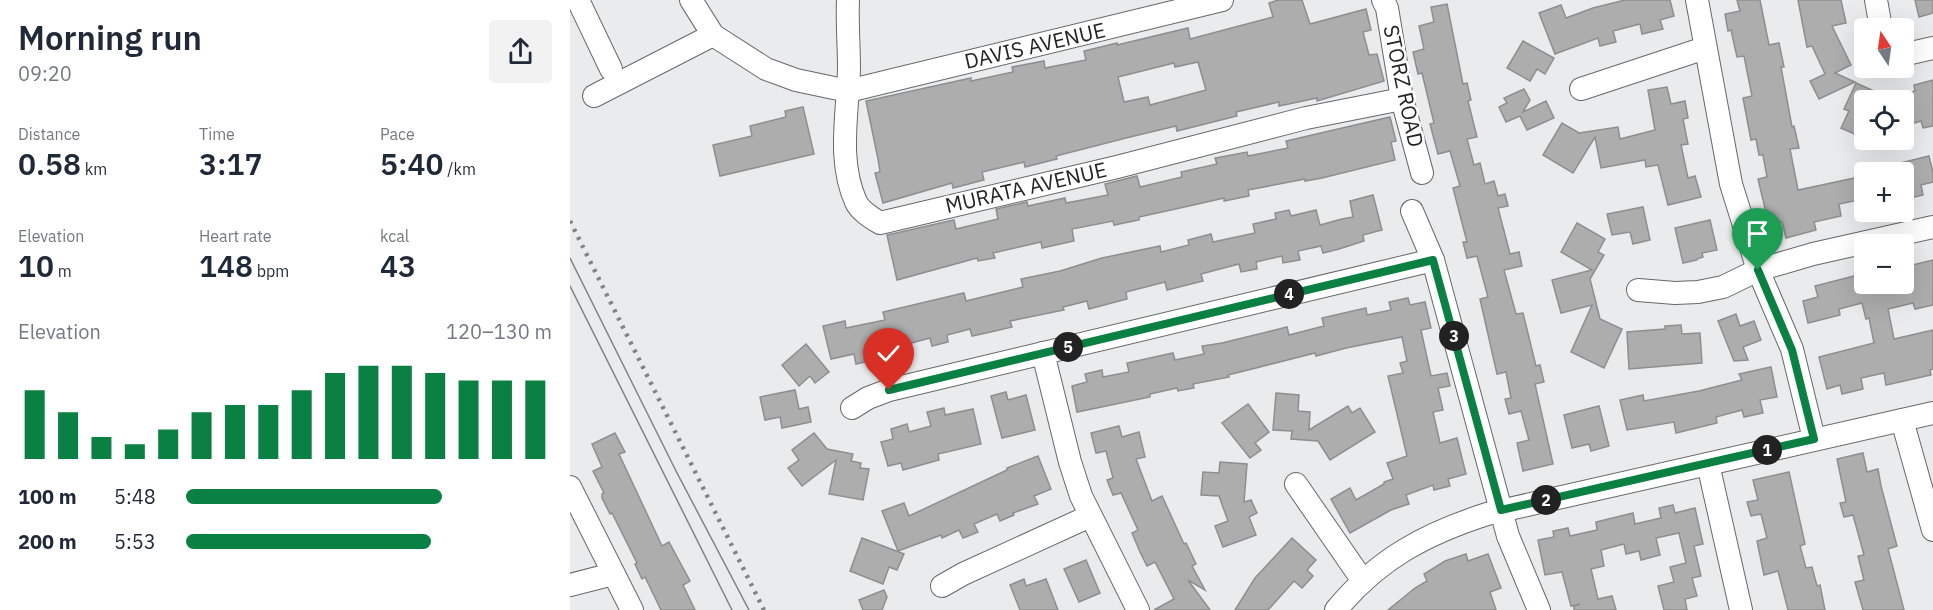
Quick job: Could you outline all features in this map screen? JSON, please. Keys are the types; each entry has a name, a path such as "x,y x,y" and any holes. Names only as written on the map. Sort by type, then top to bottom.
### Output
{"street":[{"path":"578,0 611,69"},
{"path":"691,0 713,35 766,69 796,80 848,90"},
{"name":"MURATA AVENUE","path":"848,0 846,164 856,203 880,223 1117,167 1306,118 1402,99"},
{"name":"DAVIS AVENUE","path":"848,90 1222,0"},
{"name":"STORZ ROAD","path":"1383,0 1402,99 1422,173"},
{"path":"1696,0 1731,184 1758,270 1792,350 1814,439"},
{"path":"1876,0 1879,18"},
{"path":"594,96 713,35"},
{"path":"1581,88 1705,48"},
{"path":"1914,52 1933,48"},
{"path":"1412,211 1433,260 1501,510 1518,562 1539,610"},
{"path":"1638,290 1675,293 1698,292 1723,287 1758,270 1813,254 1933,227"},
{"path":"852,408 889,390 1433,260"},
{"path":"1043,353 1070,462 1090,516 1138,610"},
{"path":"1336,610 1363,581 1390,559 1448,527 1501,510 1933,413"},
{"path":"1902,420 1933,530"},
{"path":"1708,464 1741,610"},
{"path":"1296,484 1363,581"},
{"path":"570,487 632,610"},
{"path":"942,586 963,574 1090,516"},
{"path":"570,585 613,574"}],"building":[{"path":"1278,0 1302,0 1310,24 1366,9 1371,30 1363,32 1369,55 1377,54 1384,81 1317,101 1317,98 1279,106 1279,102 1236,112 1237,116 1177,131 1176,126 1126,138 1056,156 1057,159 1025,167 1024,162 982,172 984,180 953,188 952,183 883,203 875,173 880,172 866,101 971,78 971,81 1013,72 1012,67 1044,61 1045,68 1086,60 1084,51 1188,28 1190,39 1273,17 1269,3","holes":["1198,62 1206,90 1150,105 1148,97 1124,102 1118,77 1174,63 1175,67"]},
{"path":"1625,0 1670,0 1674,16 1660,20 1663,29 1642,34 1640,24 1613,31 1616,42 1600,46 1598,38 1555,54 1539,13 1561,5 1566,18"},
{"path":"1737,0 1760,0 1769,45 1779,43 1792,127 1794,126 1799,148 1790,149 1798,190 1854,178 1854,201 1839,204 1841,216 1814,222 1816,230 1786,238 1782,222 1769,225 1758,179 1767,177 1763,155 1759,155 1756,139 1751,140 1743,98 1752,96 1744,56 1737,57 1725,14 1740,11"},
{"path":"1798,0 1841,0 1846,23 1832,26 1851,65 1835,73 1855,82 1819,99 1810,81 1825,74 1812,46 1807,47"},
{"path":"1915,0 1933,0 1933,13 1919,17"},
{"path":"1447,4 1463,84 1467,83 1471,100 1468,101 1477,137 1467,139 1474,165 1480,163 1485,184 1494,181 1498,196 1505,194 1508,206 1498,208 1510,254 1519,252 1522,266 1504,270 1516,314 1523,313 1536,366 1540,365 1544,382 1535,384 1553,464 1523,471 1517,443 1529,440 1521,411 1509,414 1505,399 1511,398 1506,372 1497,374 1480,299 1488,297 1477,256 1467,258 1463,242 1467,242 1453,188 1460,186 1450,151 1438,154 1430,124 1434,123 1422,73 1418,74 1413,52 1424,49 1419,26 1434,22 1431,7"},
{"path":"1523,41 1554,58 1545,74 1537,69 1530,81 1507,68"},
{"path":"1933,80 1933,126 1923,128 1921,121 1914,123 1914,85"},
{"path":"1856,83 1872,90 1854,90 1854,134 1841,128 1849,111 1844,109"},
{"path":"1667,87 1671,104 1685,101 1688,118 1683,119 1688,144 1681,145 1688,178 1695,176 1701,197 1668,205 1658,165 1646,167 1645,160 1601,168 1595,137 1573,173 1543,155 1562,123 1579,133 1618,127 1620,139 1655,130 1648,90"},
{"path":"1524,89 1530,100 1523,112 1546,101 1554,118 1527,130 1520,116 1506,122 1499,107 1507,103 1504,98"},
{"path":"803,107 814,154 720,176 713,145 752,136 750,126 786,117 785,111"},
{"path":"1390,117 1396,141 1391,142 1395,160 1322,178 1248,190 1249,196 1224,201 1224,198 1139,217 1139,220 1114,225 1113,221 1072,229 1074,241 1042,248 1041,242 993,253 995,258 978,261 977,258 897,280 887,235 954,220 956,229 998,219 996,209 1027,202 1028,206 1065,198 1066,203 1108,195 1105,184 1137,176 1140,187 1182,177 1181,172 1217,164 1215,158 1247,152 1248,156 1288,148 1286,141"},
{"path":"1929,156 1933,182 1921,185 1923,195 1914,197 1914,162 1904,162"},
{"path":"1373,195 1382,230 1363,235 1364,241 1339,249 1323,253 1321,246 1298,251 1300,260 1283,263 1282,256 1256,262 1257,269 1241,272 1239,264 1201,274 1203,281 1167,290 1165,282 1126,292 1127,299 1089,309 1087,301 1063,307 1064,310 1010,321 1012,327 972,336 970,329 947,335 948,342 932,346 930,338 904,345 906,351 868,359 869,361 856,364 854,354 831,359 823,326 845,321 846,328 885,320 883,312 964,293 966,301 1023,287 1021,279 1160,246 1161,252 1189,245 1188,240 1211,234 1213,242 1255,233 1253,224 1276,219 1275,213 1289,210 1291,216 1316,210 1320,225 1353,217 1350,201"},
{"path":"1643,207 1650,240 1633,244 1630,232 1612,235 1607,214"},
{"path":"1710,220 1717,250 1702,253 1703,257 1683,263 1675,228"},
{"path":"1577,223 1605,239 1598,252 1604,255 1590,279 1600,319 1622,329 1604,368 1571,352 1592,305 1561,313 1552,280 1592,270 1561,252"},
{"path":"1933,260 1933,305 1915,309 1913,303 1888,309 1894,339 1933,330 1931,375 1886,385 1884,373 1861,378 1863,389 1842,394 1840,385 1827,389 1819,357 1874,343 1869,318 1866,319 1862,303 1839,309 1840,315 1808,323 1803,301 1818,297 1815,286 1854,276 1854,294 1914,294 1914,265"},
{"path":"1408,298 1410,305 1425,302 1431,328 1421,330 1431,376 1447,373 1450,386 1438,388 1443,410 1433,412 1440,443 1457,438 1466,474 1448,479 1450,486 1434,490 1433,485 1406,495 1409,504 1391,510 1350,533 1331,499 1350,488 1356,500 1384,482 1393,479 1387,463 1407,456 1388,376 1403,373 1400,363 1407,361 1402,337 1316,356 1315,353 1228,375 1229,377 1193,384 1194,388 1178,391 1177,388 1150,394 1150,397 1077,412 1072,386 1087,382 1085,374 1102,370 1103,377 1129,372 1127,363 1173,353 1175,360 1204,354 1202,346 1287,327 1289,335 1324,326 1322,318 1366,308 1367,315 1391,310 1389,302"},
{"path":"1736,314 1740,326 1754,321 1761,340 1743,347 1748,360 1734,361 1718,321"},
{"path":"1681,325 1682,334 1700,333 1702,363 1629,369 1627,332 1665,329 1665,326"},
{"path":"806,344 829,372 815,383 810,376 799,386 782,365"},
{"path":"1771,367 1777,397 1760,400 1763,413 1744,417 1742,410 1716,417 1717,423 1676,433 1674,422 1627,430 1620,400 1643,395 1644,401 1699,391 1742,380 1739,374"},
{"path":"795,390 799,409 808,407 811,422 782,428 780,417 765,420 760,397"},
{"path":"1006,392 1008,400 1026,395 1035,430 1002,438 991,396"},
{"path":"1276,393 1299,395 1298,411 1310,412 1309,430 1348,406 1352,413 1360,408 1375,432 1330,460 1318,441 1291,439 1292,431 1273,430"},
{"path":"1248,404 1269,432 1255,443 1261,450 1250,458 1222,423"},
{"path":"1599,406 1609,446 1591,451 1589,444 1572,448 1564,415"},
{"path":"944,408 945,415 973,409 981,444 938,454 939,460 903,470 901,463 888,466 881,442 893,439 891,429 907,424 909,432 931,426 927,412"},
{"path":"1119,426 1122,437 1139,432 1145,457 1136,459 1152,501 1162,496 1196,564 1192,566 1205,590 1188,580 1210,610 1154,610 1174,599 1155,562 1147,566 1140,552 1132,533 1138,530 1121,493 1113,495 1107,480 1113,478 1106,451 1096,453 1091,433"},
{"path":"615,433 625,452 619,454 662,546 669,542 690,581 683,585 695,610 661,610 645,577 642,579 635,564 637,563 602,498 604,493 593,471 602,467 592,444"},
{"path":"814,433 827,449 853,454 851,461 861,463 860,468 869,469 863,500 829,494 836,460 802,486 788,468 799,460 792,450"},
{"path":"1863,453 1867,472 1878,469 1897,546 1888,549 1904,610 1863,610 1855,582 1864,580 1858,556 1864,555 1853,515 1844,517 1840,503 1846,502 1837,459"},
{"path":"1038,456 1051,489 1034,496 1038,504 1013,513 1014,515 1000,521 997,514 974,524 978,532 963,538 959,530 942,538 941,535 898,551 882,511 904,503 909,516 1007,468"},
{"path":"1220,462 1247,464 1244,502 1251,500 1257,513 1249,517 1256,535 1223,547 1215,526 1228,521 1219,496 1201,495 1203,472 1219,473"},
{"path":"1789,472 1805,544 1800,546 1806,568 1812,567 1817,586 1820,585 1825,610 1788,610 1778,571 1764,575 1757,541 1767,538 1761,514 1751,516 1747,502 1758,500 1753,480"},
{"path":"1673,505 1675,513 1695,508 1703,544 1694,546 1701,576 1692,578 1697,596 1685,599 1687,610 1664,610 1658,586 1674,582 1670,567 1686,563 1679,533 1656,538 1660,555 1641,560 1639,551 1626,554 1624,544 1601,550 1604,566 1591,569 1598,599 1612,596 1616,610 1574,610 1574,606 1580,604 1571,606 1562,572 1545,575 1538,540 1554,537 1553,531 1568,528 1570,536 1597,530 1596,522 1633,513 1635,524 1661,518 1659,508"},
{"path":"862,538 904,554 897,570 889,567 883,584 850,571"},
{"path":"1292,538 1316,560 1307,570 1313,576 1302,588 1294,581 1268,610 1235,610 1255,578"},
{"path":"1466,554 1468,561 1488,554 1501,588 1490,592 1496,610 1388,610 1427,581 1424,574 1445,561"},
{"path":"1086,560 1100,593 1079,602 1064,569"},
{"path":"1024,579 1026,586 1046,579 1058,610 1020,610 1010,585"},
{"path":"884,590 887,597 882,610 863,610 859,600"}],"tram line":[{"path":"570,258 676,471 749,610"},
{"path":"570,286 732,610"}],"railway":[{"path":"570,221 764,610"}],"route":[{"path":"889,390 1433,260 1501,510 1814,439 1792,350 1758,270"}]}
